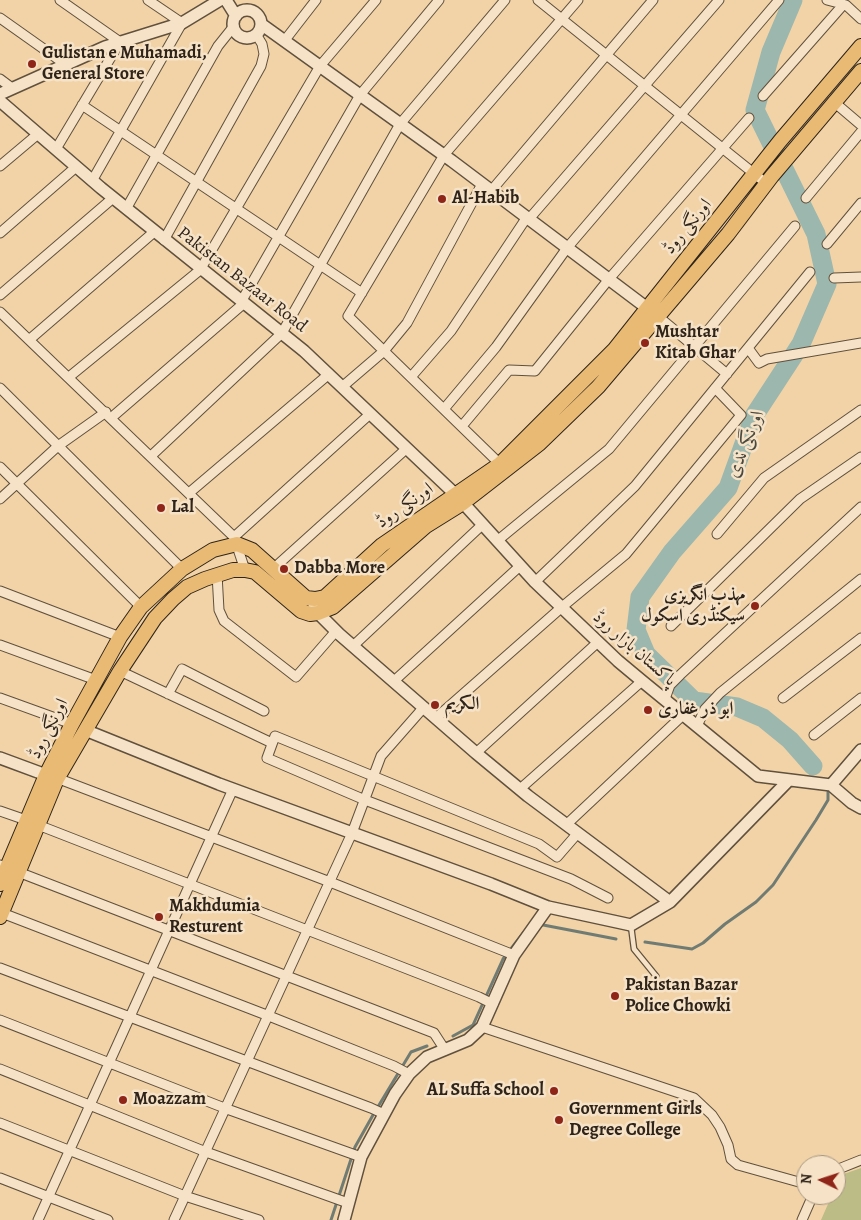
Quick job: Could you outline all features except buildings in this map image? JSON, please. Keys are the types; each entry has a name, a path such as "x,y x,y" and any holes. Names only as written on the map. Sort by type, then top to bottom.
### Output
{"main road":[{"name":"اورنگی روڈ","path":"311,598 325,597 333,592 382,545 459,499 539,444 598,387 754,173 861,46"},
{"name":"اورنگی روڈ","path":"318,614 333,608 500,464 653,312 770,180 861,71"},
{"name":"اورنگی روڈ","path":"0,884 32,823 72,724 120,636 142,606 182,569 213,550 235,541"},
{"path":"235,541 252,550 306,598 311,598"},
{"name":"اورنگی روڈ","path":"52,777 85,730 120,671 155,618 173,599 188,588 216,574 245,570"},
{"path":"245,570 255,572 302,611 318,614"},
{"name":"اورنگی روڈ","path":"1,915 9,868"}],"street":[{"path":"60,0 120,42"},
{"path":"148,0 182,23"},
{"path":"0,94 65,64 120,42 182,23 220,0"},
{"path":"226,0 235,21 236,31 245,38 259,29"},
{"path":"285,40 316,0"},
{"path":"69,377 200,270 320,66 376,0"},
{"path":"0,499 58,446 109,415 242,303 360,95 439,0"},
{"path":"151,456 282,333 400,124 505,0"},
{"path":"538,0 754,173 770,180"},
{"path":"500,464 348,316 444,156 578,0"},
{"path":"342,387 384,351 407,323 486,187 607,54 653,0"},
{"path":"411,377 450,331 528,218 719,0"},
{"path":"444,409 496,347 567,248 779,0"},
{"path":"827,0 846,3 861,19"},
{"path":"763,96 846,3"},
{"path":"126,209 218,46 241,12 252,11 260,18 259,29 264,54 261,66 164,240"},
{"path":"0,18 65,64"},
{"path":"92,181 182,23"},
{"path":"259,29 285,40 528,218 653,312 726,374"},
{"path":"56,149 120,42"},
{"path":"0,80 12,88"},
{"name":"Pakistan Bazaar Road","path":"0,101 92,181 200,270 282,333 329,374 459,499"},
{"path":"834,102 861,126"},
{"path":"82,105 362,293"},
{"path":"462,426 509,370 535,371 609,279 749,118"},
{"path":"806,198 861,132"},
{"path":"0,166 38,134"},
{"path":"0,233 76,167"},
{"path":"0,295 113,198"},
{"path":"827,244 861,203"},
{"path":"497,541 609,449 795,226"},
{"path":"29,340 154,232"},
{"path":"535,582 635,486 810,272"},
{"path":"834,278 861,277"},
{"path":"0,312 4,322 29,340 69,377 235,541 245,570"},
{"path":"748,348 759,363 767,359 861,343"},
{"path":"188,493 329,374"},
{"path":"0,388 182,569"},
{"path":"436,718 562,607 626,554 741,416 715,388"},
{"path":"717,534 764,478 861,410"},
{"path":"235,541 370,414"},
{"path":"274,568 406,449"},
{"path":"671,626 800,500 861,457"},
{"path":"0,467 142,606"},
{"name":"پاکستان بازار روڈ","path":"459,499 535,582 598,642 642,681 758,776 831,785"},
{"path":"665,700 670,685 680,675 861,507"},
{"path":"353,646 482,525"},
{"path":"394,681 520,566"},
{"path":"216,574 219,610 224,621 296,677 336,631"},
{"path":"696,726 705,708 720,693 861,579"},
{"path":"0,591 120,636"},
{"path":"311,598 318,614 336,631 476,753 577,834 670,902"},
{"path":"783,698 861,638"},
{"path":"476,753 598,642"},
{"path":"0,645 96,680"},
{"path":"168,694 182,669 264,711"},
{"path":"120,671 272,743"},
{"path":"520,790 642,681"},
{"path":"0,698 72,724"},
{"path":"814,735 861,698"},
{"path":"174,1220 227,1109 352,833 381,756 424,707"},
{"path":"566,825 684,715"},
{"path":"85,730 233,789 548,907 631,925 670,902 789,780"},
{"path":"577,834 557,856 539,844 275,736 267,758 364,800 571,879 608,898"},
{"path":"861,750 831,785 852,804 861,808"},
{"path":"0,758 330,882 512,954"},
{"path":"38,1220 107,1062 233,789"},
{"path":"0,811 486,1001"},
{"path":"9,868 434,1033 445,1050"},
{"path":"344,1220 341,1200 378,1111 406,1072 427,1057 468,1040 482,1027 486,1001 512,954 548,907"},
{"path":"1,915 269,1016 406,1072"},
{"path":"0,968 378,1111"},
{"path":"0,1020 227,1109 359,1156"},
{"path":"482,1027 694,1098 712,1115 720,1126 728,1145 731,1159 738,1165 796,1181"},
{"path":"0,1069 89,1103 206,1152 341,1200"},
{"path":"0,1123 69,1148 186,1196 259,1220"},
{"path":"846,1166 861,1160"},
{"path":"0,1178 108,1220"},
{"path":"802,1220 808,1205"}],"lane":[{"path":"631,925 634,949 656,976"}],"green space":[{"path":"861,1168 861,1220 821,1220 828,1205 846,1205 846,1173"}],"waterway":[{"name":"اورنگی ندی","path":"793,0 771,52 755,110 816,234 827,284 801,344 754,416 728,488 672,552 640,597 636,630 646,654 694,701 737,707 763,718 790,740 813,766"},
{"path":"645,942 692,949 703,943 725,924 756,902 773,885 816,820 828,800 828,792"},
{"path":"538,924 616,939"},
{"path":"453,1036 473,1025 503,959 524,932"},
{"path":"331,1220 355,1147 411,1052 427,1046"}],"place":[{"name":"Gulistan e Muhamadi, General Store","path":"32,64"},
{"name":"Al-Habib","path":"442,199"},
{"name":"Mushtar Kitab Ghar","path":"645,343"},
{"name":"Lal","path":"161,508"},
{"name":"Dabba More","path":"284,569"},
{"name":"مہذب انگریزی سیکنڈری اسکول","path":"755,606"},
{"name":"الکریم","path":"435,705"},
{"name":"ابو ذر غفاری","path":"648,710"},
{"name":"Makhdumia Resturent","path":"159,917"},
{"name":"Pakistan Bazar Police Chowki","path":"615,996"},
{"name":"AL Suffa School","path":"554,1091"},
{"name":"Moazzam","path":"123,1100"},
{"name":"Government Girls Degree College","path":"559,1120"}]}
